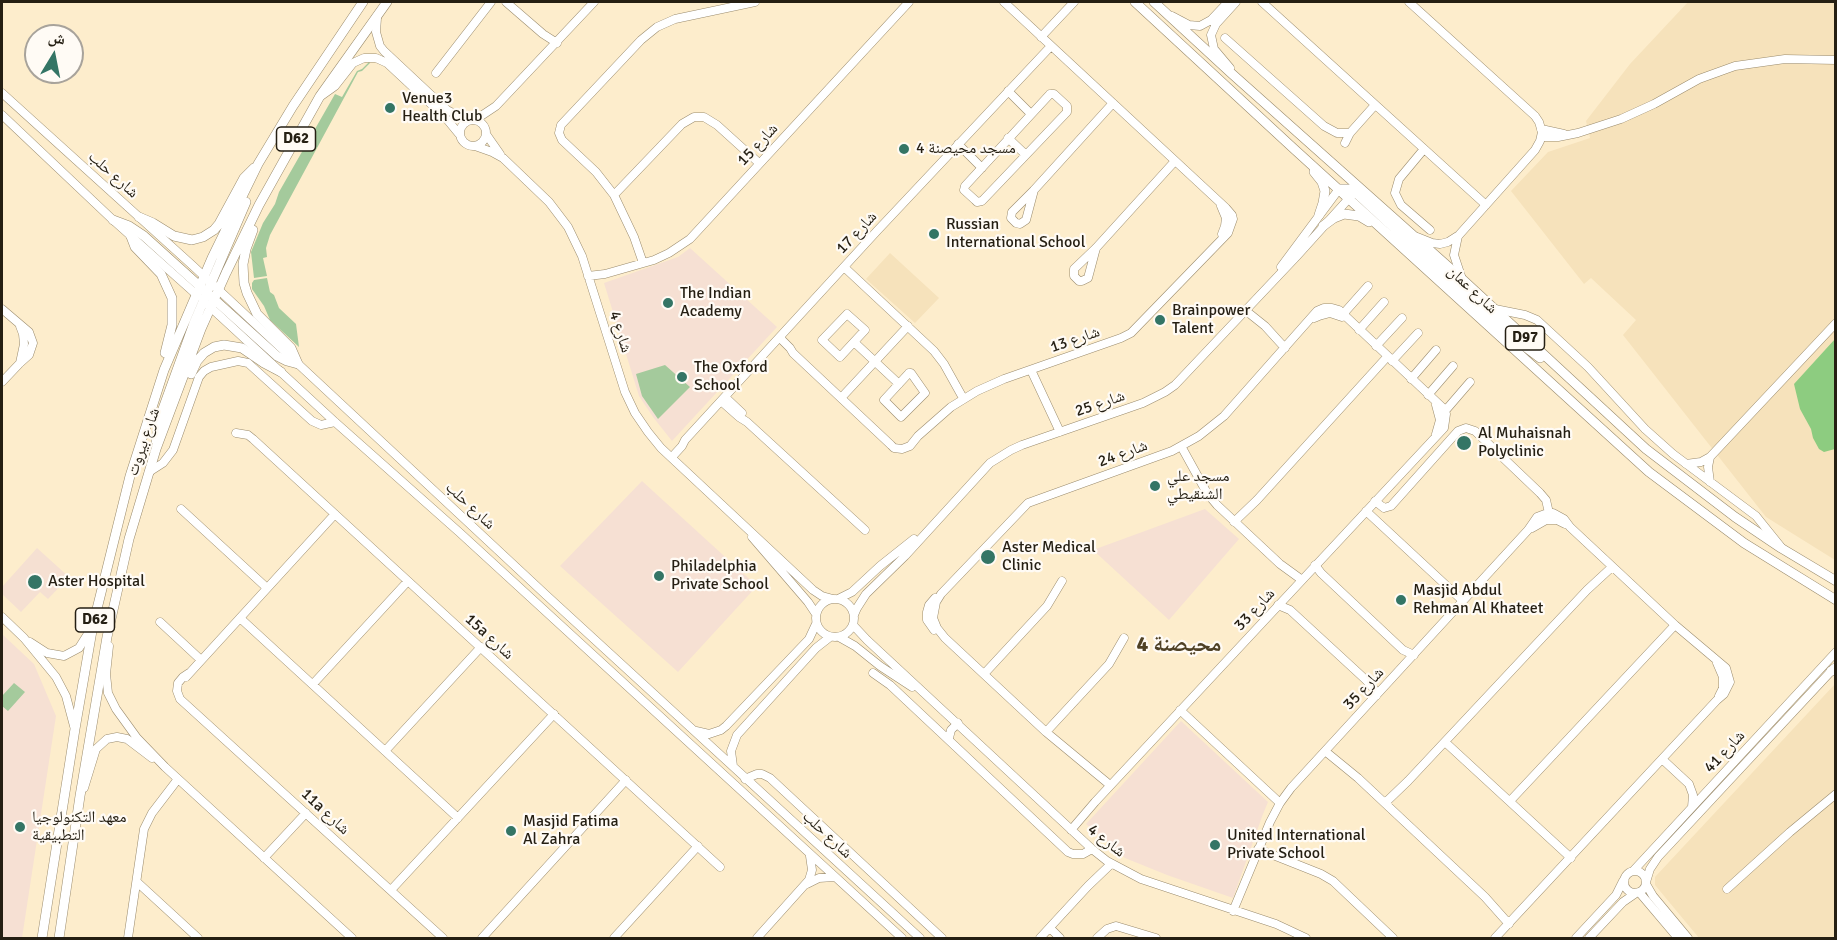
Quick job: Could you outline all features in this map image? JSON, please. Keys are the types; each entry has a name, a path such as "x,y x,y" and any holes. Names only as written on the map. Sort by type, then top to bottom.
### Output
{"main road":[{"name":"شارع بيروت","path":"207,292 258,165 299,96 363,2"},
{"name":"شارع بيروت","path":"42,939 93,625 130,476 164,370 320,96 387,2"},
{"path":"1135,2 1339,189 1354,192 1516,340 1567,376"},
{"name":"شارع عمان","path":"1154,2 1354,192 1400,244 1649,472 1744,543 1836,600"},
{"path":"1293,148 1299,158 1319,178 1323,186 1324,199 1318,215"},
{"path":"139,217 174,236 192,240 203,237 219,224 244,178 258,165"},
{"name":"شارع عمان","path":"1354,192 1411,234 1461,278 1646,449 1781,548 1836,581"},
{"path":"259,205 244,257 244,283 254,309 291,348 298,364"},
{"path":"1323,226 1339,216 1355,215 1363,218 1400,244"},
{"path":"114,220 137,230 277,356 298,364"},
{"path":"130,234 135,247 161,274 172,298 172,325 164,359 164,370"},
{"path":"156,449 160,417 207,292"},
{"path":"156,449 174,418 194,365 209,350 224,345 238,347 281,372"},
{"name":"شارع بيروت","path":"59,939 107,637 127,547 156,449"},
{"path":"1802,581 1808,591 1836,607"}],"street":[{"path":"436,73 491,2"},
{"path":"506,2 555,45"},
{"path":"459,134 461,126 467,121 473,120 496,106 594,2"},
{"path":"642,263 631,230 614,195 596,172 572,148 566,139 564,130 573,113 641,40 657,27 675,20 755,2"},
{"name":"شارع 15","path":"589,279 669,253 690,239 909,2"},
{"name":"شارع 13","path":"778,340 787,351 793,353 881,435 899,444 908,442 963,398 1004,379 1131,333 1219,241 1226,222 1219,201 1004,2"},
{"path":"1041,37 1074,2"},
{"path":"1168,15 1189,25 1200,26 1211,20 1228,2"},
{"path":"1231,73 1215,49 1211,35 1216,24 1236,2"},
{"path":"1263,2 1486,205"},
{"path":"1409,2 1535,117 1541,133 1535,150 1459,235 1440,244 1431,243 1411,234"},
{"path":"378,13 376,33 384,51 447,110 482,124 486,132"},
{"path":"1225,38 1324,126 1337,133 1350,133"},
{"name":"شارع 17","path":"670,456 682,446 685,440 844,267 1051,46"},
{"path":"320,96 335,86 353,63 364,58 376,58 387,63 445,117 459,134 463,143 475,146 484,141 496,106"},
{"path":"1541,133 1569,135 1599,127 1632,115 1700,79 1729,68 1785,59 1836,60"},
{"path":"1007,92 1030,116"},
{"name":"شارع حلب","path":"2,93 139,217 281,372 459,532 902,939"},
{"path":"1050,94 1054,94 1068,108 1067,112 982,201 977,202 964,188 1008,138 1050,94"},
{"path":"1034,190 1113,104"},
{"path":"1345,143 1350,133 1375,105"},
{"path":"614,195 690,114 697,111 705,113 759,163"},
{"name":"شارع حلب","path":"2,115 130,234 207,292"},
{"path":"2,122 13,126"},
{"name":"شارع 4","path":"486,132 502,158"},
{"path":"1008,138 1026,155"},
{"path":"959,143 983,167"},
{"name":"شارع 4","path":"475,146 502,158 541,194 562,219 578,246 630,403 648,432 670,456 813,590 822,596 835,599"},
{"path":"1424,149 1399,179 1395,193 1401,205 1430,230"},
{"path":"1096,248 1175,161"},
{"name":"شارع 25","path":"1268,285 1339,189"},
{"name":"شارع 25","path":"854,615 866,594 905,556 927,529 990,463 1011,450 1143,403 1165,392 1184,377 1354,192"},
{"path":"1459,235 1454,247 1454,255 1461,278"},
{"path":"844,267 939,357 963,398"},
{"path":"1368,286 1346,317 1444,411 1470,382"},
{"path":"1359,330 1384,302"},
{"path":"1247,308 1287,346"},
{"path":"2,309 32,337 32,350 29,355 2,382"},
{"path":"1494,309 1525,315 1537,320 1588,367 1645,429 1686,464 1756,516 1781,548"},
{"path":"847,314 865,330 854,342 840,357 822,340 847,314"},
{"name":"شارع 24","path":"1108,787 931,627 927,620 929,605 1028,503 1184,445 1224,416 1314,318 1324,314 1346,317"},
{"path":"1376,346 1401,318"},
{"path":"1686,464 1710,458 1836,322"},
{"path":"841,398 908,326"},
{"path":"20,363 23,351 23,327"},
{"path":"1236,523 1366,382 1418,333"},
{"path":"854,342 899,384"},
{"path":"1411,379 1436,350"},
{"path":"149,472 163,463 173,450 199,377 211,367 238,361 248,363 312,422 321,425 335,422"},
{"name":"شارع حلب","path":"298,364 920,939"},
{"path":"1430,396 1453,366"},
{"path":"1033,369 1057,433"},
{"path":"911,373 925,392 901,417 884,400 899,384 911,373"},
{"path":"1430,396 1438,408 1440,420 1434,438"},
{"path":"723,399 739,417 865,530"},
{"name":"شارع 33","path":"1069,828 1444,428 1446,421 1444,411"},
{"path":"1375,501 1384,508 1391,506 1458,431 1466,428 1475,431 1540,493 1548,504 1549,513 1561,516 1610,565 1716,661 1722,672 1724,683 1717,700 1495,939"},
{"name":"15a شارع","path":"236,433 242,433 253,439 720,867"},
{"path":"1184,445 1214,502 1300,582"},
{"path":"1710,458 1708,472 1710,482"},
{"name":"شارع 4","path":"725,507 816,614"},
{"path":"181,509 267,588"},
{"path":"1366,511 1463,601"},
{"name":"شارع 35","path":"1235,911 1257,852 1280,803 1291,788 1528,531 1538,517 1549,513"},
{"name":"11a شارع","path":"335,514 189,673 183,682 183,697 443,939"},
{"path":"1528,531 1546,520 1557,520 1570,527"},
{"name":"شارع 25","path":"835,599 852,592 880,566 927,529"},
{"path":"1316,565 1321,573 1403,650 1414,654"},
{"path":"1387,805 1610,565"},
{"path":"313,684 408,581"},
{"path":"984,674 1047,606 1062,581"},
{"path":"692,729 703,734 710,734 726,726 809,639 816,624 816,614 824,602 835,599 847,603 854,615 854,625 848,633 839,638 830,637 821,632 816,624"},
{"path":"1278,605 1290,610 1372,686 1376,696"},
{"path":"2,617 24,638 62,686 70,706 75,729"},
{"path":"240,618 458,818"},
{"path":"160,622 201,660"},
{"path":"24,638 52,656 64,656 79,648 93,625"},
{"name":"شارع 4","path":"854,625 930,699 1092,849 1109,862 1151,883 1285,928 1306,939"},
{"path":"1510,801 1675,625"},
{"path":"107,637 109,650 106,680 110,699 128,727 165,767 347,937"},
{"path":"733,767 731,751 737,735 812,653 830,637"},
{"name":"شارع 4","path":"839,638 855,646 880,666 930,699"},
{"path":"1047,732 1109,664 1124,638"},
{"path":"385,751 481,647"},
{"name":"شارع 41","path":"1634,870 1836,652"},
{"name":"شارع 41","path":"1646,883 1650,869 1658,857 1834,669"},
{"path":"873,673 885,680 949,738 1068,852 1078,855 1092,849"},
{"path":"1180,710 1280,803"},
{"path":"391,890 554,714"},
{"path":"939,729 956,722"},
{"path":"949,738 956,722"},
{"path":"80,796 96,749 102,741 112,737 126,739 165,767"},
{"path":"1445,742 1570,858"},
{"path":"1327,749 1511,922"},
{"path":"1662,759 1689,784 1693,795 1692,807"},
{"path":"746,778 757,774 770,778 942,939"},
{"path":"482,939 626,780"},
{"path":"128,939 144,829 161,802 180,781"},
{"path":"1689,784 1700,787 1711,786"},
{"path":"1727,889 1836,794"},
{"path":"264,858 306,813"},
{"path":"614,939 698,846"},
{"path":"1257,852 1321,874 1333,881 1393,939"},
{"path":"806,885 812,870 810,855"},
{"path":"1040,939 1109,862"},
{"path":"1576,939 1616,895 1626,875 1634,870 1643,874 1653,896 1688,939"},
{"path":"757,939 806,885 819,878 834,877"},
{"path":"1623,881 1626,890 1637,893 1678,939"},
{"path":"137,882 198,939"},
{"path":"1590,939 1623,902 1643,889 1646,883"},
{"path":"135,895 146,894 153,897"},
{"path":"1097,939 1107,929 1116,926 1156,939"},
{"path":"1050,928 1060,939"}],"shaded area":[{"path":"1688,2 1835,2 1835,560 1766,517 1623,335 1636,320 1591,278 1584,284 1511,191 1548,152 1590,138 1586,121 1630,64"},
{"path":"690,248 777,327 672,441 639,396 604,283 678,257"},
{"path":"890,253 939,298 915,323 866,279"},
{"name":"Philadelphia Private School","path":"642,481 757,586 678,672 560,566"},
{"path":"1205,509 1239,539 1169,620 1093,550"},
{"name":"Aster Hospital","path":"37,548 69,577 48,599 40,592 21,612 2,594 2,587"},
{"name":"معهد التكنولوجيا التطبيقية","path":"2,634 34,664 56,716 22,938 2,938"},
{"path":"1835,684 1835,938 1699,938 1655,885 1655,877"},
{"path":"1181,721 1268,802 1233,898 1125,858 1086,824"}],"green space":[{"path":"369,62 362,71 358,72 270,235 266,248 267,257 263,258 267,276 254,278 251,252 279,192 335,94 342,97 357,71"},
{"path":"267,278 270,292 274,295 279,308 296,324 299,347 270,320 264,306 252,289 254,280"},
{"path":"1835,339 1835,449 1824,452 1819,449 1800,409 1794,384"},
{"path":"665,365 690,387 658,419 642,396 636,374"},
{"path":"14,683 25,692 8,711 2,706 2,696"}],"place":[{"name":"Venue3 Health Club","path":"390,108"},
{"name":"مسجد محيصنة 4","path":"904,149"},
{"name":"Russian International School","path":"934,234"},
{"name":"The Indian Academy","path":"668,303"},
{"name":"Brainpower Talent","path":"1160,320"},
{"name":"The Oxford School","path":"682,377"},
{"name":"Al Muhaisnah Polyclinic","path":"1464,443"},
{"name":"مسجد علي الشنقيطي","path":"1155,486"},
{"name":"Aster Medical Clinic","path":"988,557"},
{"name":"Philadelphia Private School","path":"659,576"},
{"name":"Aster Hospital","path":"35,582"},
{"name":"Masjid Abdul Rehman Al Khateet","path":"1401,600"},
{"name":"معهد التكنولوجيا التطبيقية","path":"20,827"},
{"name":"Masjid Fatima Al Zahra","path":"511,831"},
{"name":"United International Private School","path":"1215,845"}],"district":[{"name":"محيصنة 4","path":"1179,645"}]}
